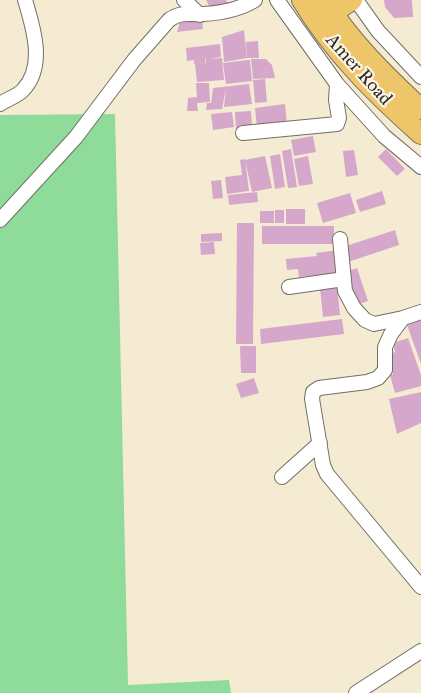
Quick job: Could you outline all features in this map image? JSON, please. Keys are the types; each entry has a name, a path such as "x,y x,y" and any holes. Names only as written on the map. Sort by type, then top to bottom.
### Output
{"highway":[{"name":"Amer Road","path":"302,0 318,26 343,59 376,94 421,134"},
{"path":"328,7 354,0"},
{"name":"Amer Road","path":"328,7 388,79 421,109"}],"street":[{"path":"0,104 23,90 32,75 36,57 33,29 25,0"},
{"path":"184,0 200,14"},
{"path":"0,220 76,137 134,60 170,20 176,15 231,10 255,0"},
{"path":"277,0 337,84 384,136 421,167"},
{"path":"354,0 378,31 421,76"},
{"path":"243,133 337,124 339,118 336,100 337,84"},
{"path":"340,239 345,290 354,308 365,320 374,324 421,312"},
{"path":"289,287 344,279"},
{"path":"403,318 391,334 385,347 385,370 378,378 368,382 319,388 313,392 312,399 323,465 327,474 421,587"},
{"path":"282,477 320,443"},
{"path":"356,693 421,652"}],"green space":[{"path":"115,114 128,685 229,680 231,693 0,693 0,115"}],"building":[{"path":"206,0 226,0 232,8 212,11"},
{"path":"384,0 412,0 413,17 394,18 385,7"},
{"path":"202,17 203,29 177,32 180,21"},
{"path":"244,30 247,58 224,62 222,37"},
{"path":"258,41 259,58 247,58 246,42"},
{"path":"220,44 221,57 209,59 222,58 224,80 197,82 195,64 206,63 206,56 205,63 194,64 194,60 187,61 186,48"},
{"path":"251,59 266,59 272,65 275,78 253,79"},
{"path":"250,60 252,81 226,84 223,63"},
{"path":"265,79 267,102 255,103 253,80"},
{"path":"196,83 209,83 210,102 197,103 198,111 187,111 188,98 197,97"},
{"path":"249,84 252,104 224,107 226,88 222,109 206,110 207,103 211,103 213,88"},
{"path":"285,104 287,124 257,128 255,108"},
{"path":"251,111 252,128 236,129 235,112"},
{"path":"232,112 234,127 213,130 211,114"},
{"path":"313,136 316,152 294,156 291,140"},
{"path":"291,149 297,187 288,188 282,151"},
{"path":"386,149 405,169 397,176 378,157"},
{"path":"354,150 358,175 346,177 343,151"},
{"path":"280,154 285,187 275,189 270,156"},
{"path":"265,156 272,188 252,192 245,160"},
{"path":"308,156 313,184 299,186 294,159"},
{"path":"245,159 249,191 227,194 225,177 242,175 240,160"},
{"path":"221,180 223,198 213,199 211,181"},
{"path":"382,191 386,204 360,212 356,200"},
{"path":"257,192 258,202 229,205 228,195"},
{"path":"350,193 356,213 323,223 317,203"},
{"path":"286,209 305,209 305,224 286,224"},
{"path":"275,210 284,210 284,223 275,223"},
{"path":"260,211 274,211 274,223 260,223"},
{"path":"237,223 254,223 253,344 236,344"},
{"path":"262,226 334,226 334,244 262,244"},
{"path":"395,230 399,245 348,262 343,247"},
{"path":"222,233 222,241 201,242 201,234"},
{"path":"214,242 215,254 201,255 200,243"},
{"path":"338,250 340,279 319,281 319,275 299,277 298,269 287,270 286,259 317,256 316,253"},
{"path":"357,268 368,301 354,306 344,273"},
{"path":"337,286 340,315 323,317 320,288"},
{"path":"342,319 344,334 261,344 260,329"},
{"path":"421,320 421,364 407,325"},
{"path":"408,338 421,375 421,386 395,393 390,375 393,375 389,360 392,359 390,354 395,352 393,343"},
{"path":"240,346 256,346 256,373 241,373"},
{"path":"254,378 259,393 241,398 236,384"},
{"path":"421,392 421,423 397,434 389,399"}]}
